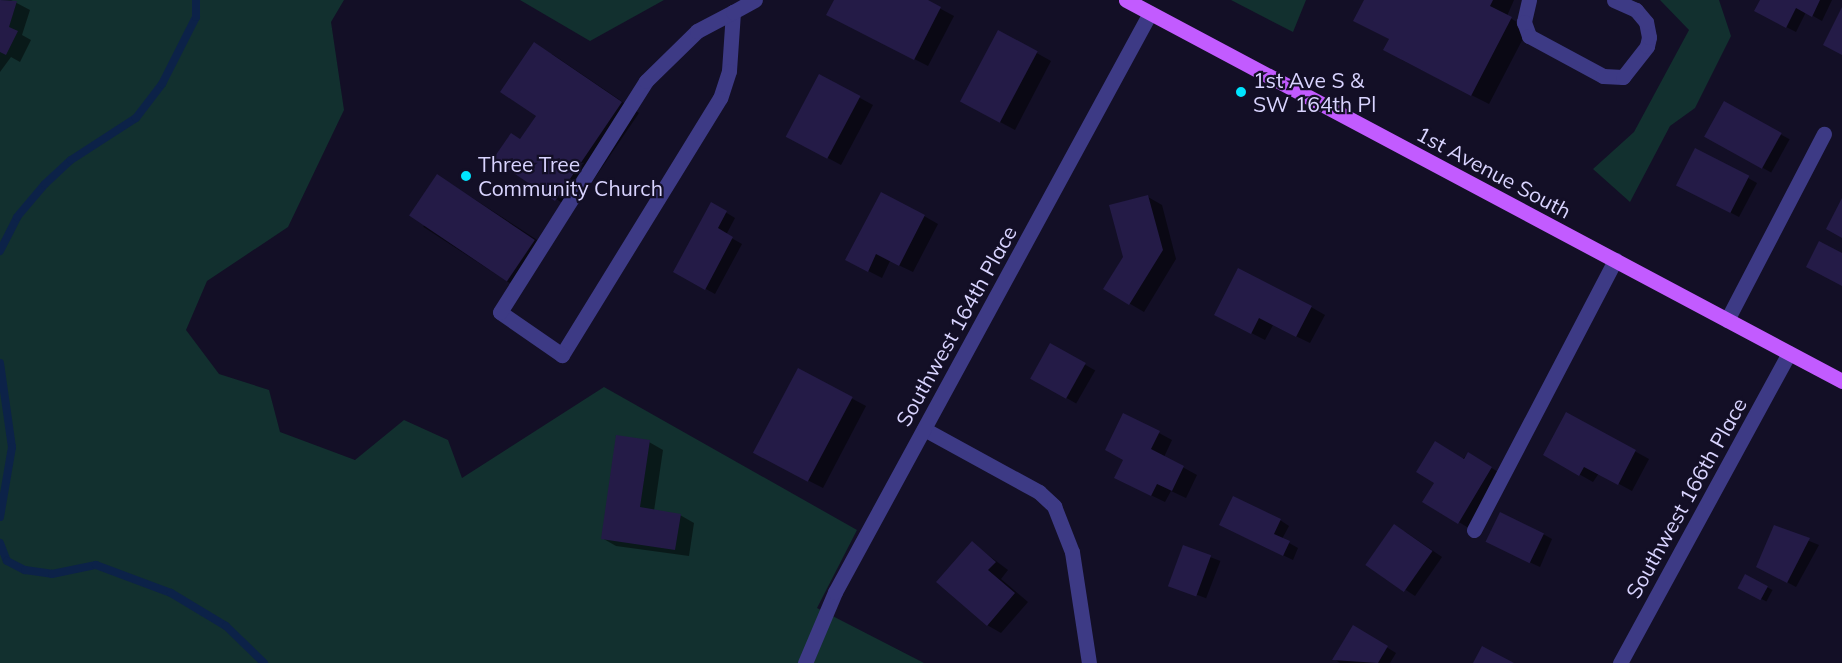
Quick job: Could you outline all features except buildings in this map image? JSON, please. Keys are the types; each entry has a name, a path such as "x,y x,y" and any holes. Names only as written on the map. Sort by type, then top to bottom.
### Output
{"main road":[{"name":"1st Avenue South","path":"1126,0 1842,381"}],"street":[{"path":"733,12 729,71 720,98 562,355 500,312 646,81 697,31 755,0"},
{"path":"1529,0 1524,22 1529,36 1603,76 1623,77 1647,46 1649,37 1646,22 1636,10 1614,0"},
{"name":"Southwest 164th Place","path":"805,663 835,592 1150,13"},
{"path":"1727,320 1824,134"},
{"path":"1474,530 1615,260"},
{"name":"Southwest 166th Place","path":"1620,663 1789,352"},
{"path":"924,429 1039,492 1054,506 1072,552 1089,663"}],"green space":[{"path":"0,0 344,0 331,22 344,110 288,227 207,281 186,330 219,374 269,390 280,432 355,460 404,420 448,440 462,478 604,387 857,530 817,608 924,663 0,663"},
{"path":"520,0 664,0 590,41"},
{"path":"1231,0 1306,0 1293,32"},
{"path":"1660,0 1719,0 1731,36 1695,108 1670,126 1630,202 1593,169 1634,132 1689,30"}],"waterway":[{"path":"0,251 17,217 45,184 71,160 136,118 162,84 196,17 196,0"},
{"path":"0,363 12,447 0,517"},
{"path":"0,543 7,561 25,570 52,574 96,565 171,593 226,626 264,663"}],"place":[{"name":"1st Ave S & SW 164th Pl","path":"1241,92"},
{"name":"Three Tree Community Church","path":"466,176"}]}
